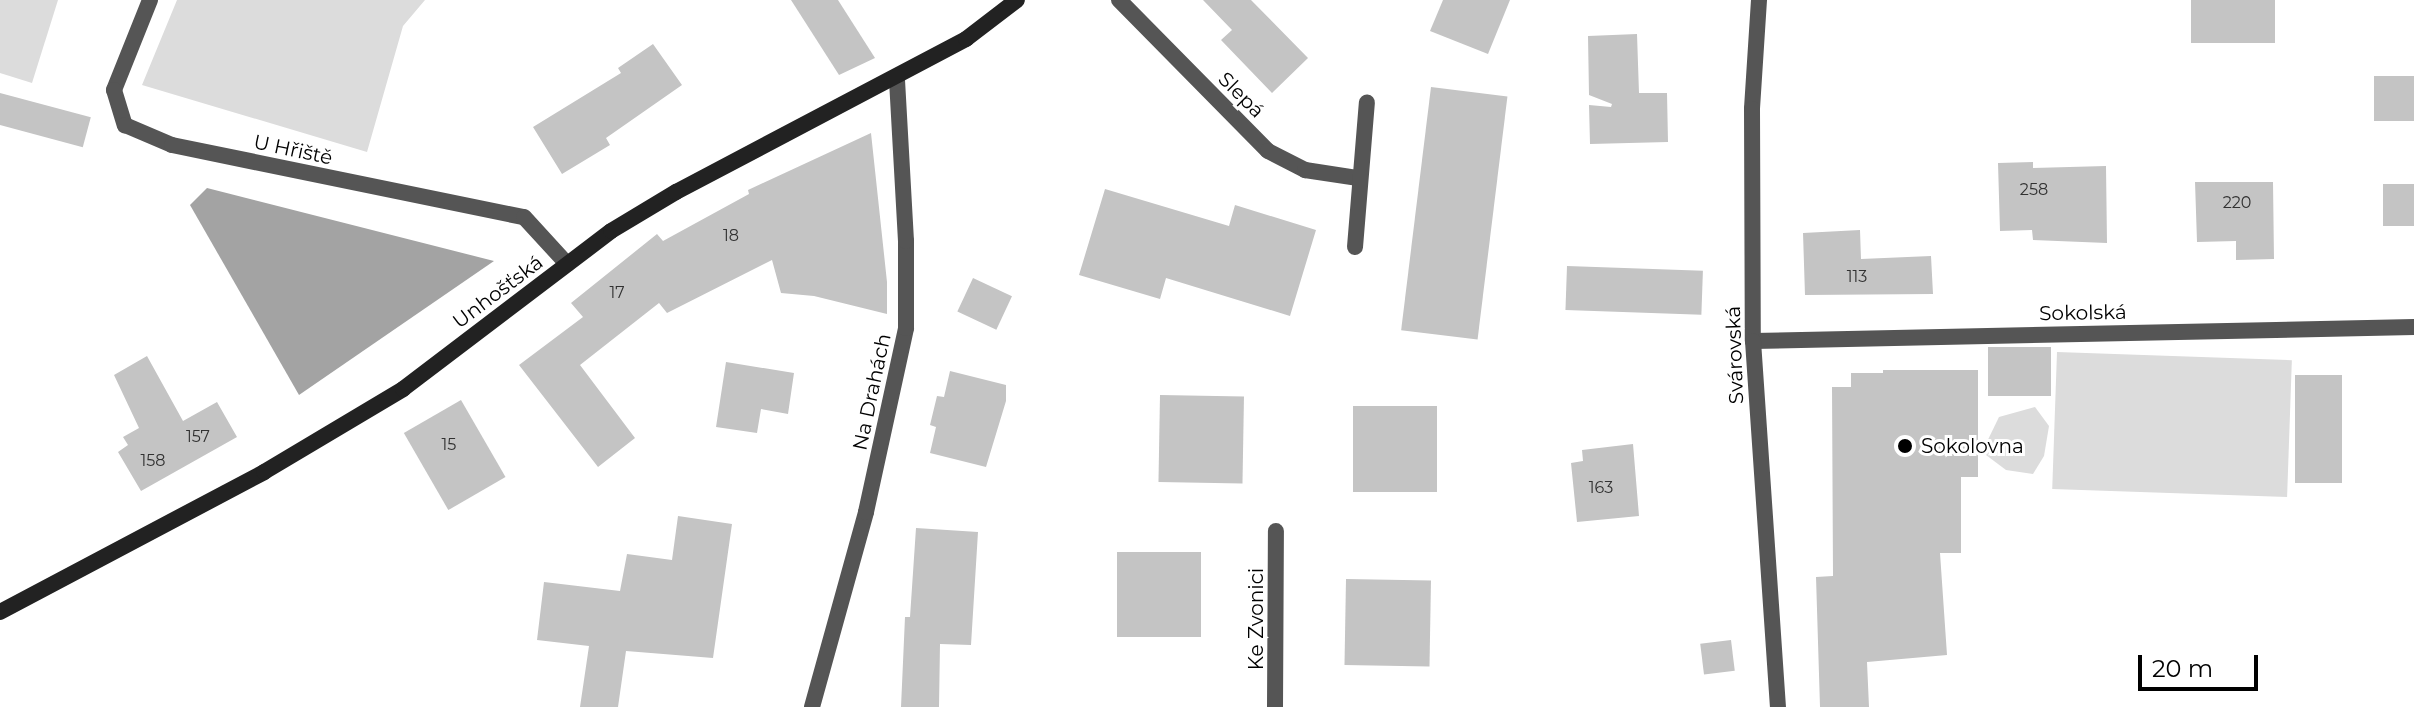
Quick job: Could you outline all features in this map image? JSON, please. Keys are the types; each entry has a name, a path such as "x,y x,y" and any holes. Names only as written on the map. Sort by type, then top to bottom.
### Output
{"main road":[{"name":"Unhošťská","path":"0,612 264,472 403,389 611,231 676,192 966,39 1017,0"}],"street":[{"name":"U Hřiště","path":"150,0 114,90 125,125 172,145 524,217 567,264"},
{"name":"Slepá","path":"1119,0 1268,151 1305,170 1358,178"},
{"name":"Svárovská","path":"1759,0 1752,109 1753,341 1778,707"},
{"name":"Na Drahách","path":"812,707 866,512 906,328 906,241 897,78"},
{"path":"1355,247 1358,178 1367,102"},
{"name":"Sokolská","path":"1753,341 2414,327"},
{"name":"Ke Zvonici","path":"1275,707 1276,531"}],"shaded area":[{"path":"0,0 58,0 32,83 0,73"},
{"path":"177,0 425,0 403,26 367,152 142,85"},
{"path":"207,188 494,261 299,395 190,205"},
{"path":"2057,352 2292,360 2287,497 2052,489"},
{"path":"2035,407 2049,426 2044,456 2033,474 2006,470 1982,452 1999,417"}],"building":[{"path":"791,0 838,0 875,58 839,75"},
{"path":"1203,0 1251,0 1308,58 1272,93 1221,40 1232,30"},
{"path":"1443,0 1510,0 1488,54 1430,31"},
{"path":"2191,0 2275,0 2275,43 2191,43"},
{"path":"1637,34 1639,93 1667,93 1668,142 1590,144 1589,105 1611,107 1612,104 1589,95 1588,36"},
{"path":"653,44 682,85 606,138 610,145 562,174 533,127 621,73 618,68"},
{"path":"2374,76 2414,76 2414,121 2374,121"},
{"path":"1431,87 1507,96 1478,340 1401,330"},
{"path":"0,93 91,117 83,147 0,125"},
{"path":"871,133 887,282 887,314 814,296 781,293 772,260 667,313 659,303 580,365 635,438 598,467 519,365 583,317 571,303 657,234 663,241 749,194 748,190"},
{"path":"2033,162 2033,168 2106,166 2107,243 2033,240 2032,230 2000,231 1998,163"},
{"path":"2195,182 2273,182 2274,259 2236,260 2236,241 2197,242"},
{"path":"2383,184 2414,184 2414,226 2383,226"},
{"path":"1105,189 1229,226 1235,205 1316,230 1290,316 1166,278 1160,299 1079,275"},
{"path":"1860,230 1861,259 1931,256 1933,294 1805,295 1803,233"},
{"path":"1567,266 1703,271 1701,315 1565,310"},
{"path":"973,278 1012,296 996,330 957,312"},
{"path":"1988,347 2051,347 2051,396 1988,396"},
{"path":"147,356 183,421 217,402 237,437 141,491 118,452 128,445 123,437 139,428 114,375"},
{"path":"726,362 794,373 788,414 761,409 757,433 716,427"},
{"path":"1883,370 1978,370 1978,477 1961,477 1961,553 1940,553 1947,655 1867,662 1869,707 1820,707 1816,577 1833,576 1832,387 1851,387 1851,373 1883,373"},
{"path":"950,371 1006,385 1006,401 986,467 930,453 936,427 930,425 937,396 944,397"},
{"path":"2295,375 2342,375 2342,483 2295,483"},
{"path":"1160,395 1244,396 1242,483 1158,482"},
{"path":"461,400 506,477 448,510 404,433"},
{"path":"1353,406 1437,406 1437,492 1353,492"},
{"path":"1633,444 1639,516 1577,522 1571,463 1583,461 1582,450"},
{"path":"678,516 732,524 713,658 626,651 618,707 580,707 589,646 537,640 544,582 620,591 627,554 672,560"},
{"path":"916,528 978,532 971,645 940,644 939,707 901,707 905,617 910,617"},
{"path":"1117,552 1201,552 1201,637 1117,637"},
{"path":"1346,579 1431,580 1429,666 1344,665"},
{"path":"1731,640 1735,671 1704,675 1700,644"}],"place":[{"name":"Sokolovna","path":"1905,446"}]}
